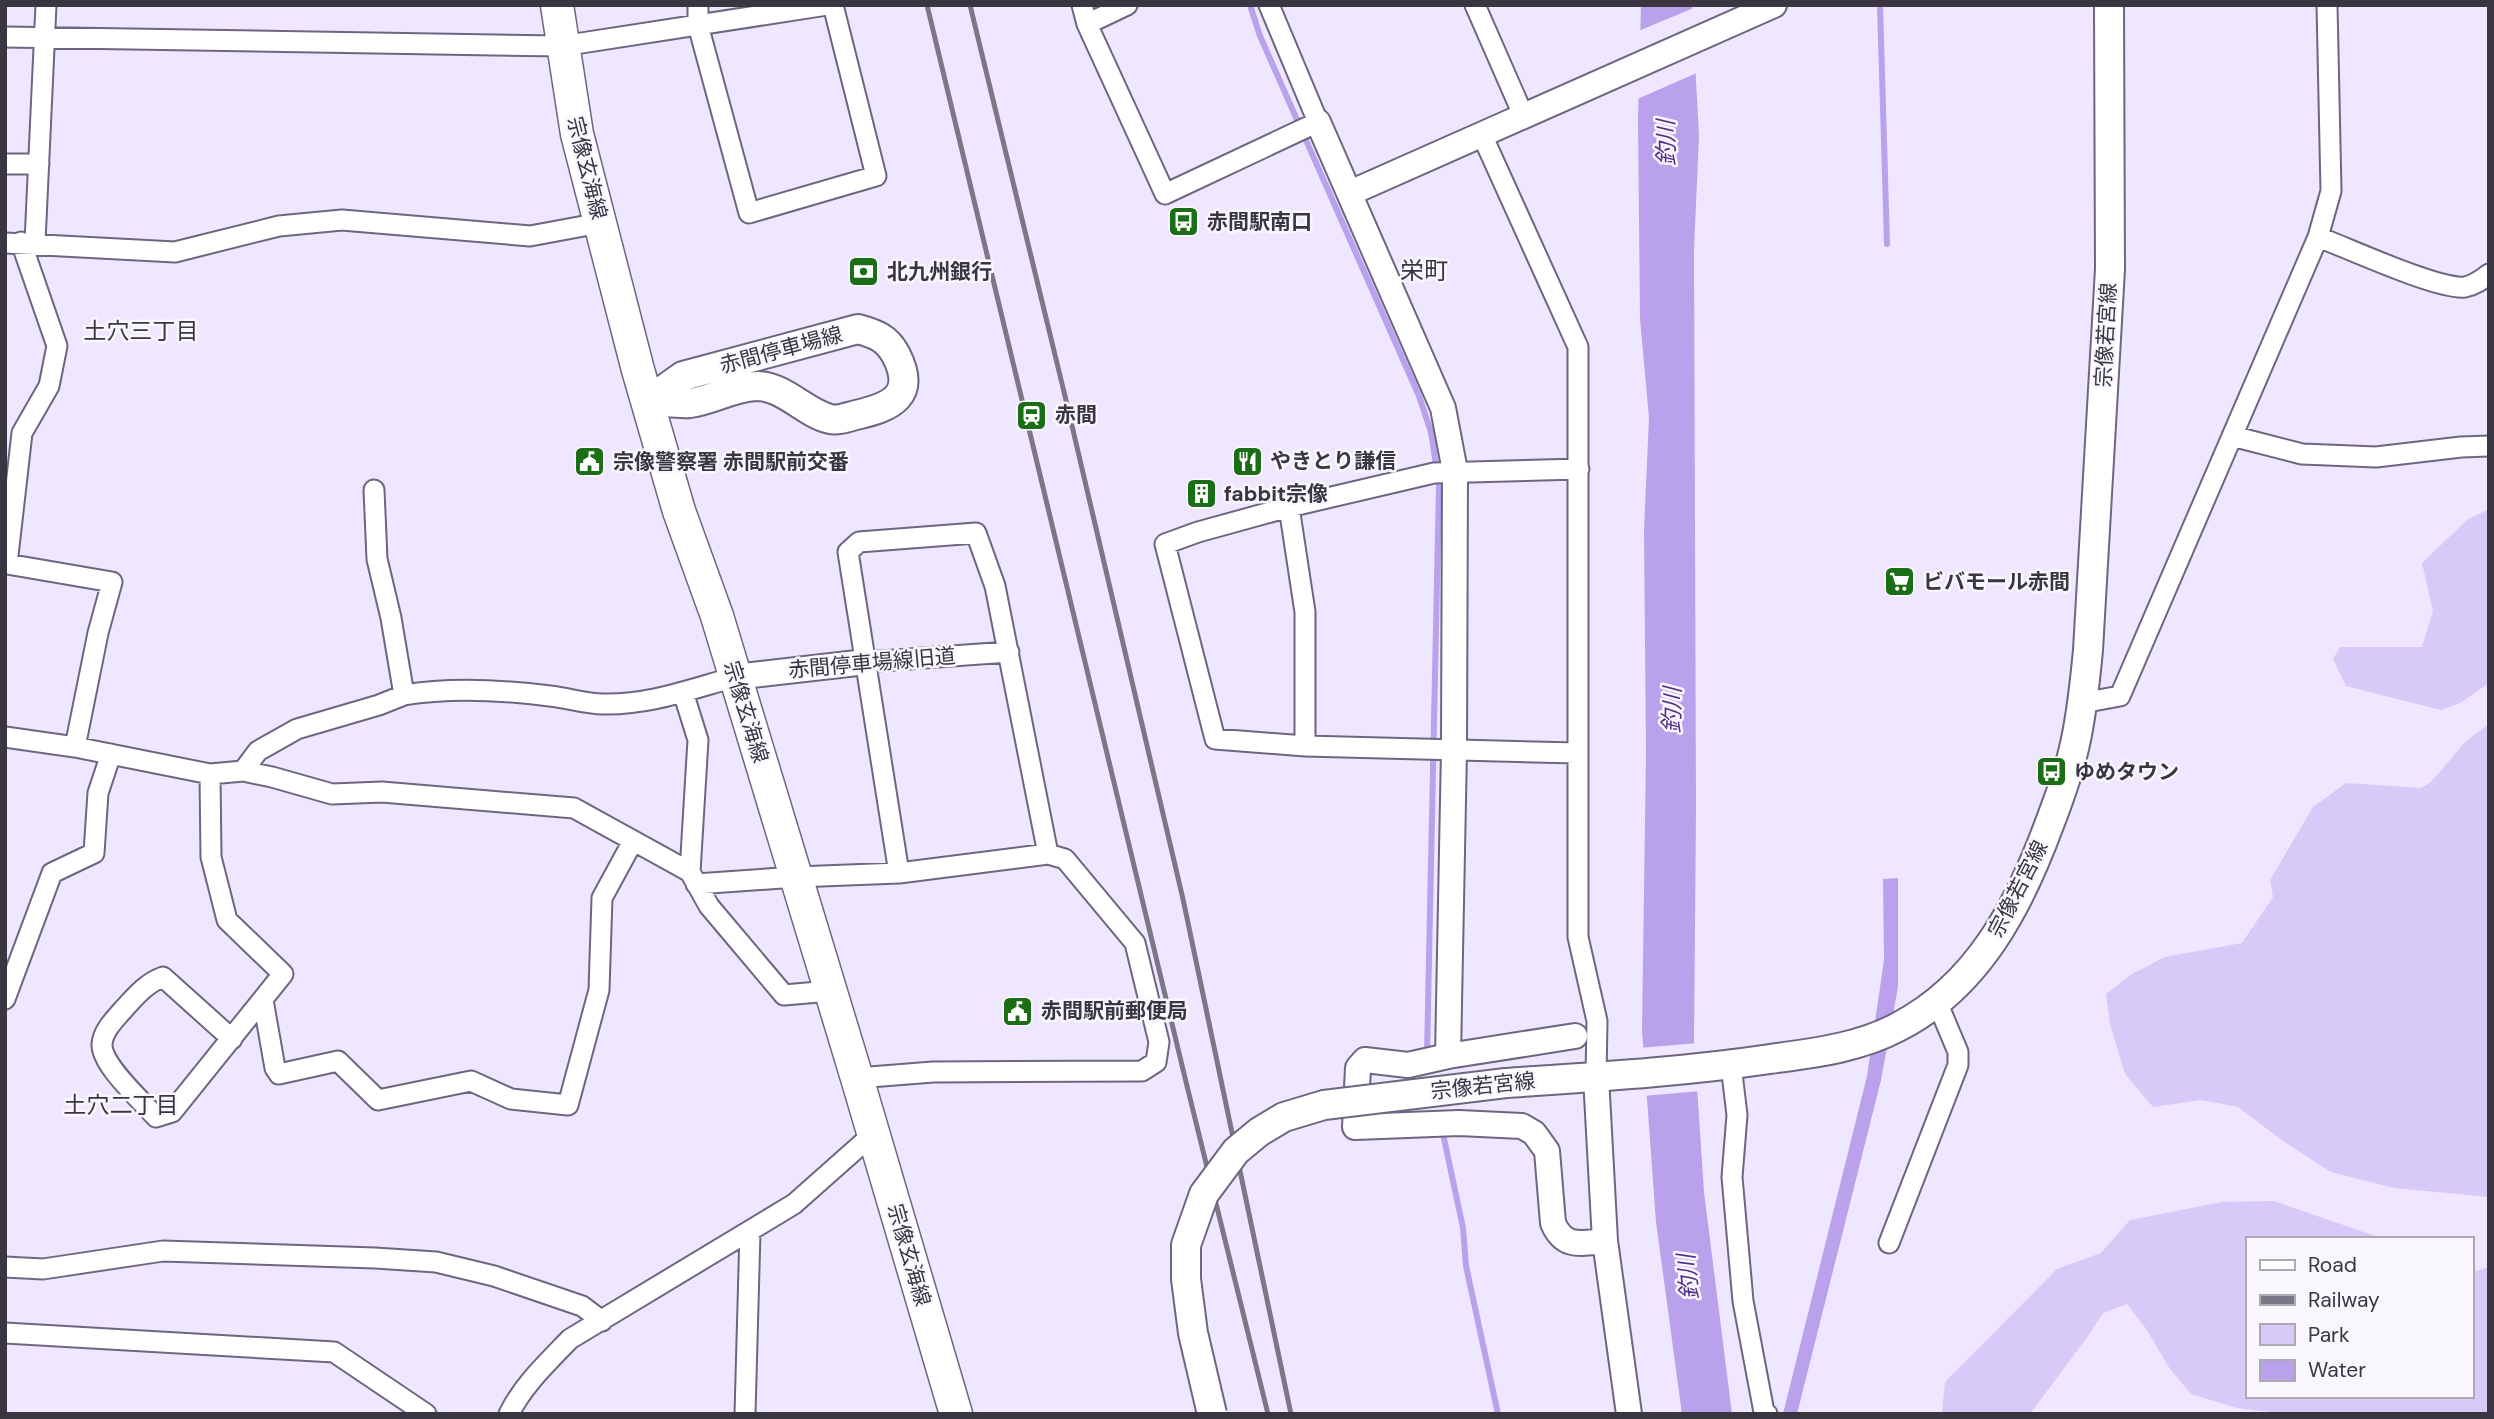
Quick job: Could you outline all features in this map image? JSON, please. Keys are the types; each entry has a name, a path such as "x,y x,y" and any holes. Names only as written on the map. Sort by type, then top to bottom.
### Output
{"main road":[{"name":"宗像玄海線","path":"557,5 577,134 679,511 717,616 858,1078 956,1414"},
{"name":"宗像若宮線","path":"1212,1414 1193,1333 1186,1279 1186,1245 1204,1194 1236,1151 1259,1132 1284,1117 1324,1105 1506,1083 1728,1065 1829,1050 1885,1033 1937,1002 1975,966 2006,922 2030,874 2071,760 2082,703 2088,650 2110,268 2109,5"},
{"name":"赤間停車場線","path":"858,329 878,334 890,344 902,370 901,393 892,404 876,411 834,420 818,415 776,390 760,386 745,387 690,403 648,401 683,376 858,329"}],"street":[{"path":"46,5 39,164 21,242 57,346 49,386 22,433 7,564 112,582 98,633 75,747"},
{"path":"698,5 698,25 749,213 876,176 833,5"},
{"path":"5,37 562,46 827,5"},
{"path":"1128,5 1084,15 1166,194 1318,122"},
{"path":"1269,5 1443,408 1455,471 1454,749 1448,1056"},
{"path":"1350,193 1774,5"},
{"path":"2082,703 2120,696 2318,237 2331,191 2327,5"},
{"path":"1476,6 1524,117"},
{"path":"1482,135 1578,347 1578,937 1606,1076 1605,1241 1629,1414"},
{"path":"5,164 39,164"},
{"path":"21,242 175,252 279,226 342,220 530,236 600,223"},
{"path":"2318,237 2435,282 2463,287 2478,283 2489,274"},
{"path":"2232,436 2302,454 2376,457 2489,446"},
{"path":"1577,753 1305,746 1215,739 1165,544 1198,532 1434,473 1579,469"},
{"path":"374,490 377,559 391,618 404,695"},
{"path":"1289,508 1305,612 1305,746"},
{"path":"899,873 848,552 859,542 976,533 995,586 1048,855"},
{"name":"赤間停車場線旧道","path":"735,677 866,662 1009,652"},
{"path":"243,771 258,751 297,729 404,695 433,690 484,691 550,696 600,704 645,703 735,677"},
{"path":"682,692 698,740 693,878"},
{"path":"5,737 75,747 210,774 243,771 332,794 382,792 574,808 693,878 709,906 785,995 830,990"},
{"path":"5,999 51,873 94,853 98,793 111,754"},
{"path":"210,774 211,857 226,920 283,974 232,1039 172,1112 156,1117 105,1061 102,1044 109,1026 130,1002 152,981 163,977 232,1039"},
{"path":"263,1000 275,1068 279,1074 338,1061 377,1100 471,1081 511,1099 568,1105 599,990 602,898 634,841"},
{"path":"693,878 899,873 1048,855 1065,859 1135,943 1159,1042 1156,1062 1142,1071 933,1072 858,1078"},
{"path":"1889,1243 1958,1065 1958,1052 1937,1002"},
{"path":"1575,1036 1408,1065 1364,1060 1358,1068 1355,1127 1459,1123 1522,1126 1534,1133 1547,1151 1556,1231 1563,1239 1574,1243 1605,1241"},
{"path":"1728,1065 1737,1115 1732,1177 1743,1301 1764,1412 1767,1414"},
{"path":"509,1414 514,1403 540,1369 570,1339 794,1204 873,1133"},
{"path":"745,1414 750,1232"},
{"path":"5,1267 43,1269 163,1251 436,1262 494,1276 582,1306 602,1321"},
{"path":"5,1333 334,1352 426,1414"}],"green space":[{"path":"2489,509 2489,683 2460,703 2441,710 2346,686 2333,659 2340,647 2422,647 2433,611 2422,563 2467,520"},
{"path":"2489,724 2489,1197 2394,1188 2331,1172 2238,1107 2201,1100 2153,1107 2125,1074 2110,1024 2106,994 2132,974 2165,957 2242,943 2273,897 2270,880 2313,807 2346,783 2421,788 2431,782 2466,741"},
{"path":"2274,1201 2378,1237 2246,1237 2246,1398 2473,1398 2473,1270 2489,1267 2489,1414 2289,1414 2237,1408 2191,1394 2170,1369 2147,1330 2127,1304 2103,1313 2030,1414 1942,1414 1945,1382 2057,1269 2101,1253 2130,1220 2222,1202"}],"water":[{"name":"釣川","path":"1641,5 1692,5 1699,136 1694,249 1694,1041 1704,1192 1732,1414 1682,1414 1656,1222 1642,1030 1646,752 1644,530 1649,418 1640,319 1638,118"},
{"path":"1898,878 1898,987 1881,1080 1797,1414 1783,1414 1867,1076 1884,960 1883,879"}],"pier":[{"path":"1696,7 1699,72 1635,100 1636,32"},
{"path":"1698,1043 1701,1091 1643,1096 1639,1048"}],"waterway":[{"path":"1250,5 1260,36 1419,396 1431,432 1439,485 1427,1054"},
{"path":"1880,5 1887,244"},
{"path":"1442,1129 1463,1228 1466,1266 1498,1414"}],"railway":[{"path":"927,5 1268,1414"},
{"path":"970,5 1183,899 1291,1414"}],"place":[{"name":"赤間駅南口","path":"1184,222"},
{"name":"北九州銀行","path":"864,272"},
{"name":"赤間","path":"1032,415"},
{"name":"やきとり謙信","path":"1247,461"},
{"name":"宗像警察署 赤間駅前交番","path":"590,462"},
{"name":"fabbit宗像","path":"1201,494"},
{"name":"ビバモール赤間","path":"1900,582"},
{"name":"ゆめタウン","path":"2051,772"},
{"name":"赤間駅前郵便局","path":"1018,1011"}],"district":[{"name":"栄町","path":"1424,271"},
{"name":"土穴三丁目","path":"141,331"},
{"name":"土穴二丁目","path":"121,1105"}]}
